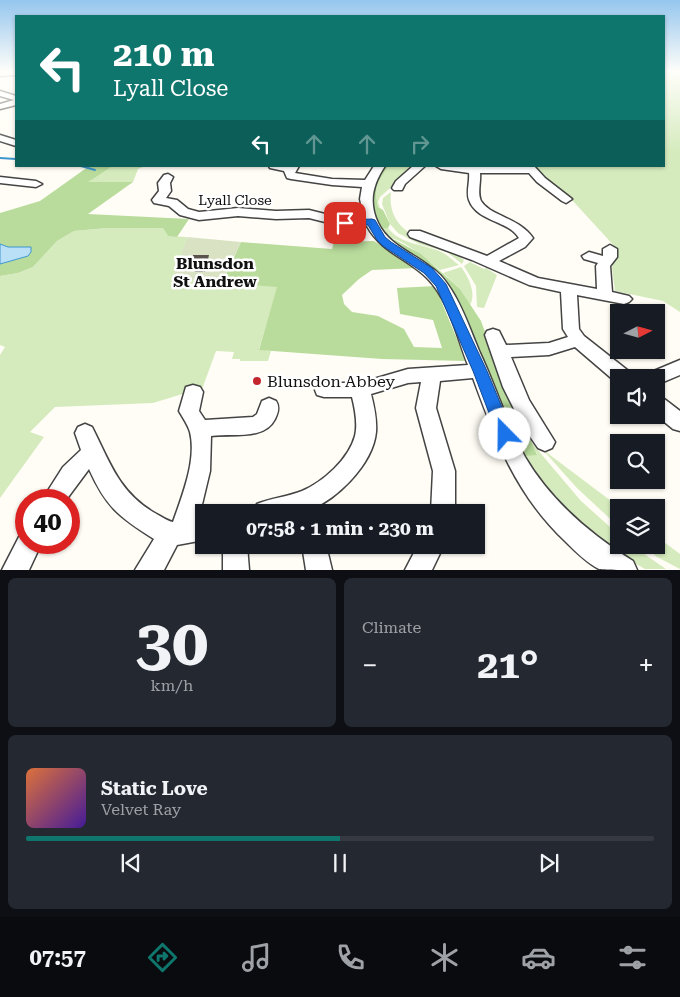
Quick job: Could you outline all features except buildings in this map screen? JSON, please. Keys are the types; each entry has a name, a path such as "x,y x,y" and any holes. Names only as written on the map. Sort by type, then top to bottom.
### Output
{"street":[{"path":"0,107 15,102"},
{"path":"0,133 3,134 0,137 15,143"},
{"path":"379,167 368,184 367,203 372,222 380,238 428,270 441,284 518,463 537,494 574,534 624,570"},
{"path":"398,188 400,183 410,180 419,167"},
{"path":"449,167 473,170 529,168 566,199"},
{"path":"293,168 289,175 295,177 337,183 368,184"},
{"path":"473,170 477,178 474,197 477,204 491,215 521,231 526,238 521,245 499,254 488,262"},
{"name":"Lyall Close","path":"168,177 164,183 165,191 158,200 173,203 184,212 192,215 203,216 238,212 276,215 305,214 345,223 372,222"},
{"path":"0,180 36,184"},
{"path":"541,193 555,191"},
{"path":"415,234 435,236 525,279 569,290 624,299"},
{"path":"589,256 608,255 604,266 605,296"},
{"path":"569,290 571,329 578,340 613,369"},
{"path":"545,442 536,416 516,394 497,343 549,349 578,340"},
{"path":"665,374 680,367"},
{"path":"324,390 360,390 408,376 480,371"},
{"path":"432,375 426,408 444,471 444,504"},
{"path":"308,504 342,476 363,445 366,420 360,390"},
{"path":"148,570 159,554 185,532 199,470 202,444 200,430 189,411 193,392"},
{"path":"200,430 209,426 258,424 266,418 269,406"},
{"path":"665,411 680,423"},
{"path":"61,489 70,473 82,460 89,443 115,495 132,512 150,521 185,532"},
{"path":"15,570 24,554"},
{"path":"235,554 236,570"},
{"path":"316,554 319,570"},
{"path":"418,570 427,554"}],"green space":[{"path":"665,99 680,99 680,312 663,301 615,291 612,268 617,249 572,200 532,167 665,167"},
{"path":"89,167 111,167 88,182 133,182 88,214 189,219 177,237 168,236 163,228 107,228 74,231 57,241 33,267 18,273 0,276 0,264 28,256 26,247 8,247 0,244 0,213 40,201"},
{"path":"111,167 143,167 138,169 133,182 87,182"},
{"path":"382,167 388,167 377,189 378,207 383,210 390,224 388,228 382,229 372,215 373,190"},
{"path":"388,167 414,167 380,197 378,202 380,208 378,207 376,194 379,181"},
{"path":"391,192 391,207 403,228 424,241 463,255 460,257 464,260 462,264 447,252 419,244 398,233 390,224 382,204 383,198"},
{"path":"107,228 163,228 168,236 187,237 174,278 278,286 259,349 271,351 268,361 240,361 240,359 232,359 234,352 216,351 201,392 189,392 153,403 55,407 30,432 44,437 0,498 0,355 5,347 0,345 0,276 18,273 33,267 57,241 74,231"},
{"path":"388,228 405,240 442,252 459,265 440,270 407,245 387,238 382,229"},
{"path":"187,237 241,242 222,283 173,278"},
{"path":"387,238 395,240 421,254 460,289 481,321 511,402 520,415 537,455 525,456 453,299"},
{"path":"374,241 417,268 372,270 342,295 344,304 352,312 378,316 404,329 414,347 442,348 433,320 400,314 397,288 435,286 466,361 382,359 259,350 277,287 222,283 241,242 332,249 334,242"},
{"path":"470,262 484,269 486,268 497,275 484,308 477,307 476,286 464,266"},
{"path":"461,267 469,280 472,291 473,296 470,305 460,289 443,273"},
{"path":"531,442 581,501 610,527 610,549 590,538 535,477 525,456 537,454"},
{"path":"542,449 610,500 610,519 577,488"},
{"path":"665,543 680,554 680,569 653,554 665,554"},
{"path":"618,554 644,554 666,569 645,569"}],"water":[{"path":"0,244 8,247 31,247 31,252 28,256 0,264"}],"waterway":[{"path":"0,158 15,159"},
{"path":"84,167 95,170"}],"place":[{"name":"Blunsdon Abbey","path":"257,381"}],"district":[{"name":"Blunsdon St Andrew","path":"215,272"}],"route":[{"path":"345,223 372,222 380,238 428,270 441,284 480,371 505,434"}]}
